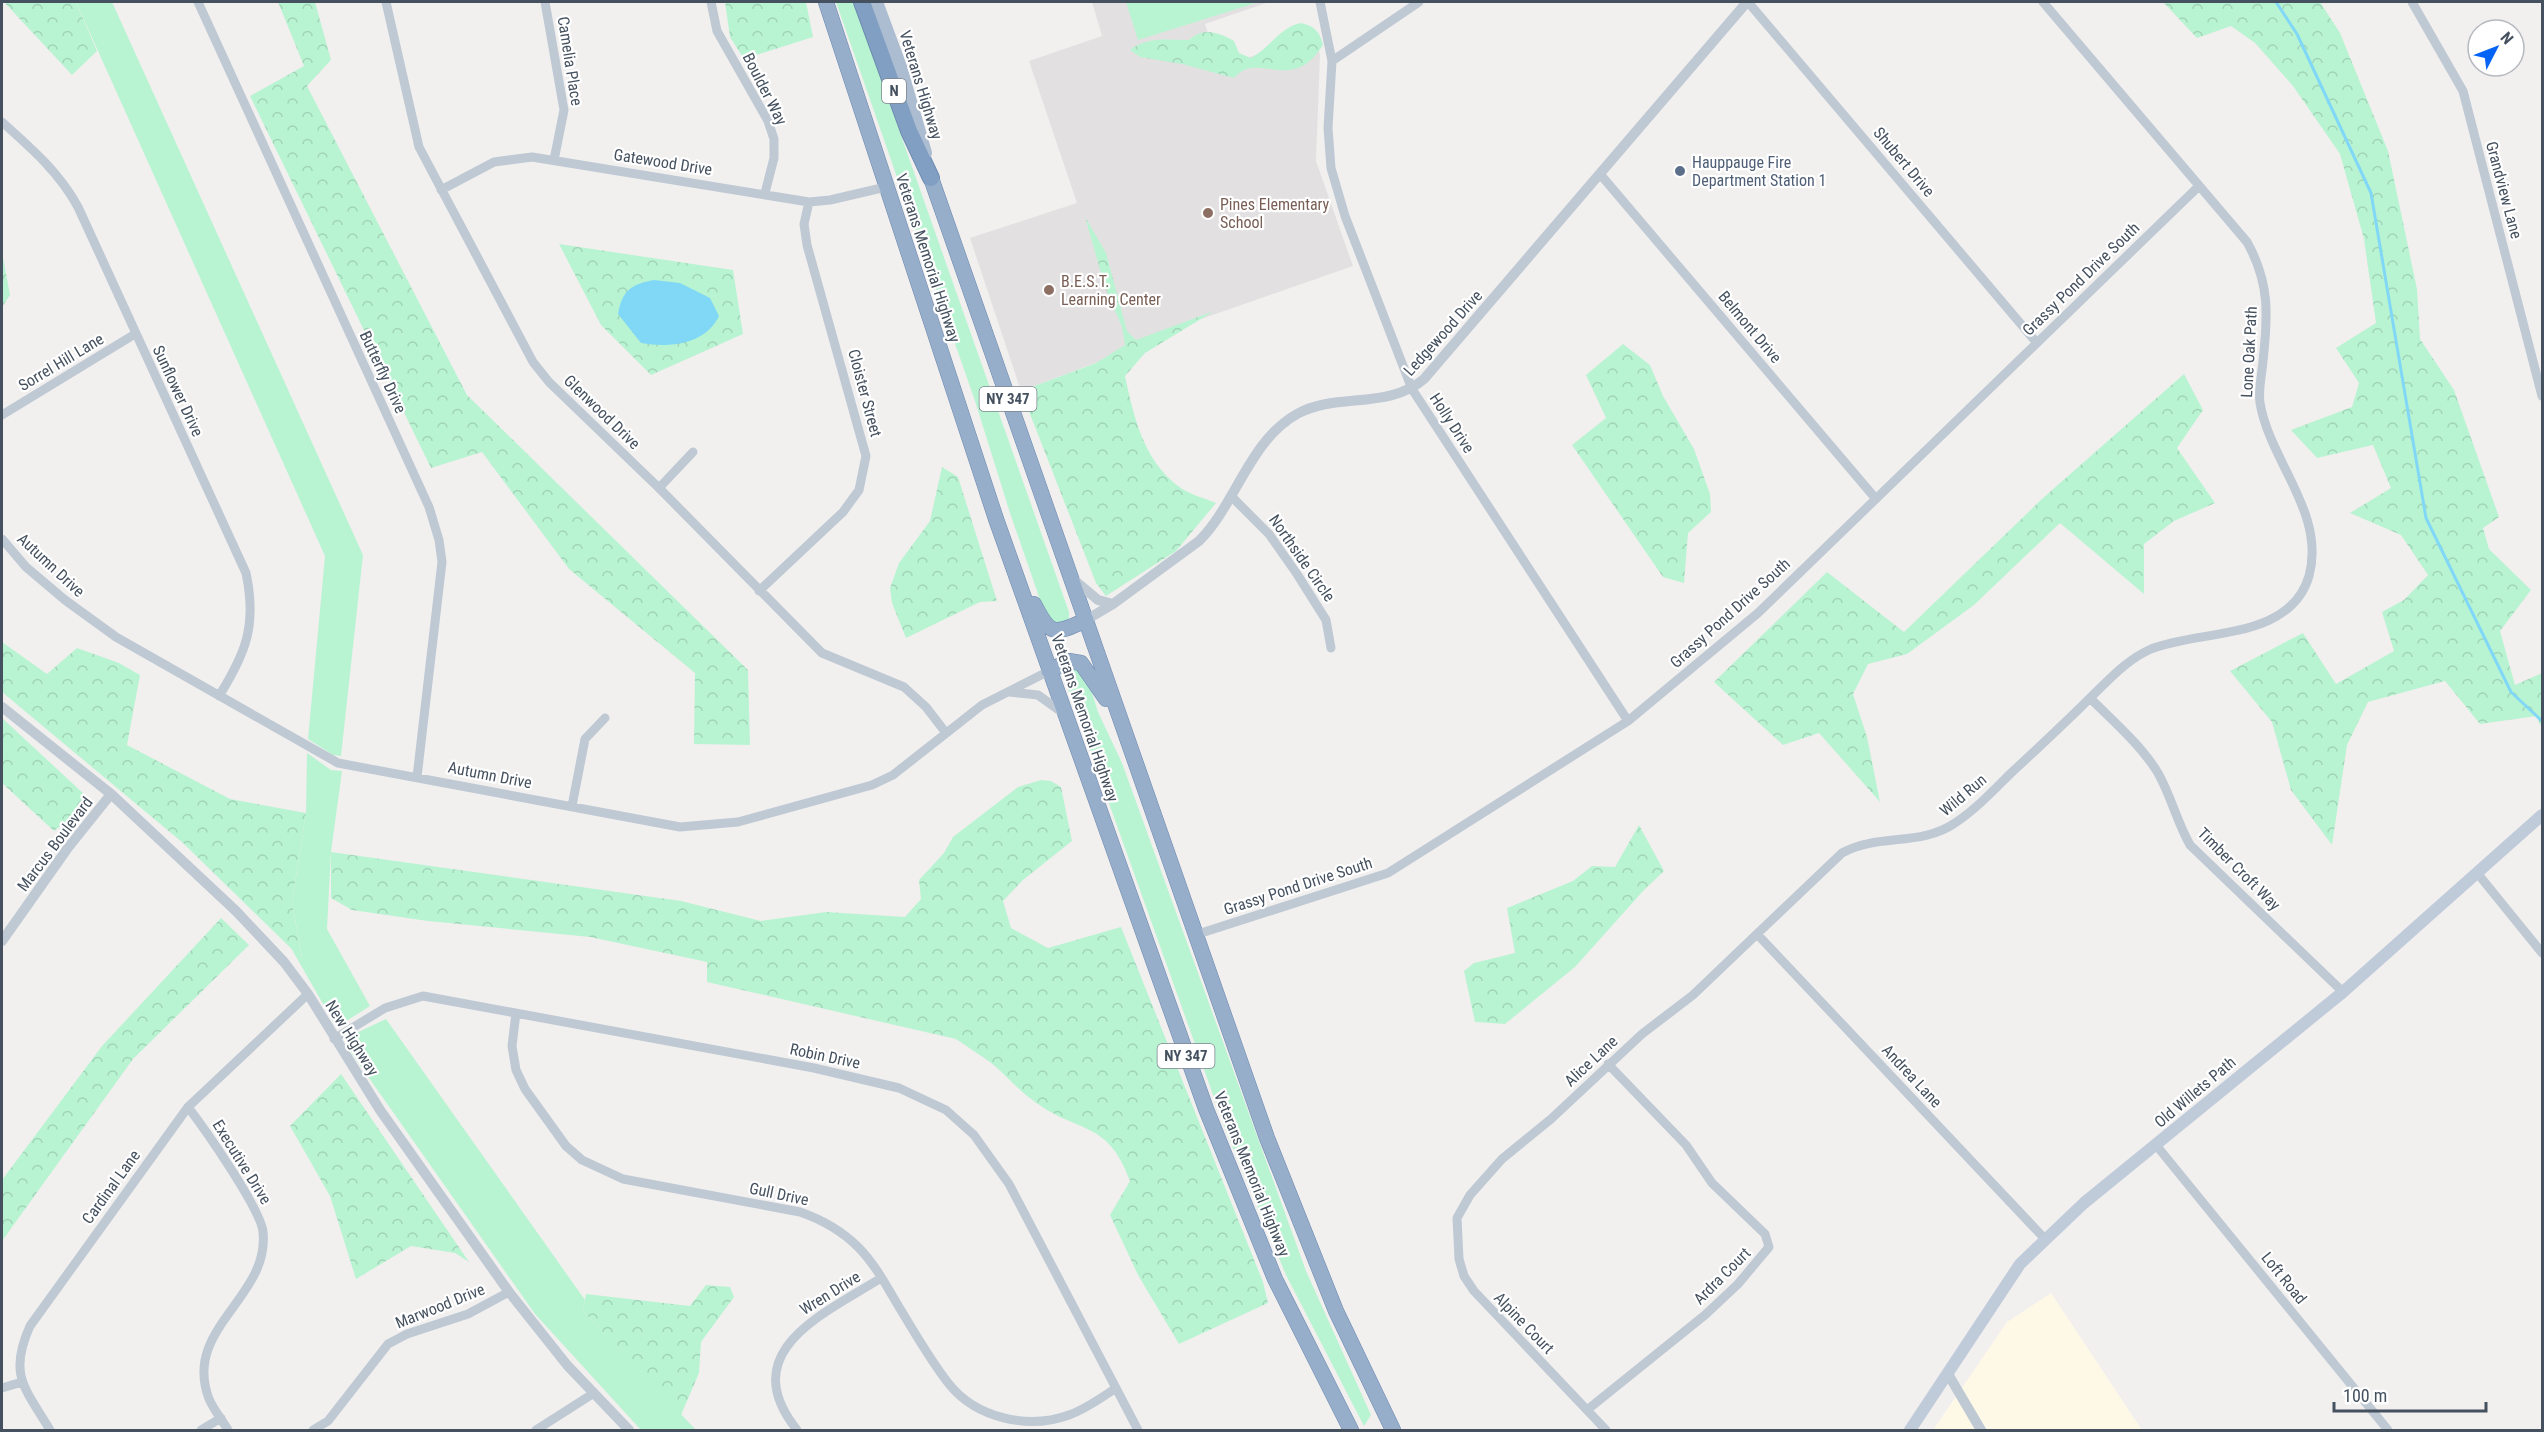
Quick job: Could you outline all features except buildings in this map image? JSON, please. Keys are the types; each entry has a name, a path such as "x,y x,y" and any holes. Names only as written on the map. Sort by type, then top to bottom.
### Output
{"highway":[{"name":"Veterans Memorial Highway","path":"826,2 1008,555 1232,1179 1291,1313 1351,1431"},
{"name":"N","path":"862,2 909,131 931,178"},
{"name":"Veterans Memorial Highway","path":"931,178 1195,935 1293,1207 1336,1311 1393,1431"},
{"path":"1008,555 1049,629 1063,631 1086,620"},
{"path":"1049,671 1070,661 1081,663 1121,722"}],"main road":[{"name":"Veterans Highway","path":"876,2 919,128 931,178"},
{"name":"Old Willets Path","path":"1911,1431 2020,1264 2045,1239 2084,1203 2343,992 2542,815"}],"street":[{"name":"Butterfly Drive","path":"198,2 429,507 439,540 442,562 417,777"},
{"name":"Glenwood Drive","path":"386,2 419,147 533,362 549,382 659,488 822,653 904,687 926,706 946,733"},
{"name":"Camelia Place","path":"545,2 564,110 554,160"},
{"name":"Boulder Way","path":"711,2 717,32 768,121 774,139 774,158 765,193"},
{"name":"Holly Drive","path":"1320,2 1332,61 1328,128 1331,168 1345,216 1412,389 1628,721"},
{"path":"1332,61 1419,2"},
{"name":"Ledgewood Drive","path":"1086,620 1113,604 1199,542 1211,529 1262,447 1280,426 1298,414 1317,407 1394,396 1412,389 1438,365 1748,2"},
{"name":"Shubert Drive","path":"1748,2 2037,343"},
{"name":"Lone Oak Path","path":"2043,2 2247,242 2259,263 2264,282 2267,327 2259,399 2264,424 2303,506 2312,531 2313,555 2308,578 2296,603 2264,622 2173,643"},
{"name":"Grandview Lane","path":"2412,2 2463,91 2542,396"},
{"name":"Sunflower Drive","path":"2,122 39,155 66,186 246,573 250,594 248,641 239,664 219,696"},
{"name":"Gatewood Drive","path":"441,190 494,162 522,157 765,193 809,202 830,201 886,187"},
{"name":"Belmont Drive","path":"1600,174 1876,499"},
{"name":"Grassy Pond Drive South","path":"1195,935 1388,873 1628,721 1758,613 2199,186"},
{"name":"Cloister Street","path":"759,591 843,512 859,490 866,456 807,245 804,225 809,202"},
{"name":"Sorrel Hill Lane","path":"2,415 135,334"},
{"path":"659,488 693,452"},
{"name":"Northside Circle","path":"1232,496 1269,534 1309,592 1326,620 1330,648"},
{"name":"Autumn Drive","path":"2,539 26,567 65,600 116,637 338,763 680,827 738,822 872,785 893,775 982,705 1049,671"},
{"path":"1070,576 1094,597 1113,604"},
{"name":"Wild Run","path":"1756,934 1842,853 1859,844 1888,839 1918,839 1939,833 1957,822 2132,659 2173,643"},
{"name":"Autumn Drive","path":"1008,693 1038,695 1063,713"},
{"name":"Timber Croft Way","path":"2090,698 2137,747 2158,774 2178,825 2190,845 2343,992"},
{"name":"New Highway","path":"2,706 111,794 264,939 308,994 380,1110 509,1293 567,1365 629,1431"},
{"path":"572,806 585,739 605,718"},
{"name":"Marcus Boulevard","path":"2,941 67,849 111,794"},
{"path":"2478,874 2542,953"},
{"name":"Alice Lane","path":"1457,1218 1470,1195 1502,1159 1551,1119 1608,1064 1692,995 1756,934"},
{"name":"Andrea Lane","path":"1756,934 2045,1239"},
{"name":"Cardinal Lane","path":"50,1431 22,1382 19,1351 30,1326 188,1107 308,994"},
{"name":"Robin Drive","path":"334,1039 385,1008 423,996 814,1068 900,1088 946,1110 974,1135 1009,1184 1138,1431"},
{"name":"Gull Drive","path":"516,1013 512,1046 516,1070 525,1089 566,1146 582,1160 623,1179 800,1212 822,1220 842,1232 860,1249 949,1384 964,1399 1005,1419 1048,1420 1084,1408 1116,1388"},
{"name":"Ardra Court","path":"1587,1410 1705,1315 1745,1276 1769,1247 1765,1234 1712,1183 1686,1145 1608,1064"},
{"name":"Executive Drive","path":"188,1107 260,1217 264,1232 261,1258 251,1281 210,1339 204,1359 205,1380 210,1399 228,1431"},
{"name":"Loft Road","path":"2156,1145 2388,1431"},
{"name":"Alpine Court","path":"1457,1218 1459,1259 1464,1276 1474,1291 1606,1431"},
{"name":"Wren Drive","path":"797,1431 783,1413 777,1393 776,1376 788,1344 807,1325 881,1278"},
{"name":"Marwood Drive","path":"313,1431 328,1421 388,1344 407,1334 468,1314 509,1293"},
{"path":"1948,1374 1981,1431"},
{"path":"2,1388 22,1382"},
{"path":"536,1431 594,1393"},
{"path":"201,1431 221,1418"}],"shaded area":[{"name":"Pines Elementary School","path":"1092,2 1269,2 1205,24 1219,68 1315,34 1320,55 1316,161 1353,266 1130,344 1132,349 1021,391 970,238 1077,203 1029,61 1102,36"},
{"path":"2051,1293 2142,1430 1933,1430 2007,1322"}],"green space":[{"path":"4,2 76,2 97,51 72,75"},
{"path":"76,2 112,2 363,555 341,756 333,755 308,739 325,556"},
{"path":"278,2 315,2 331,60 307,86 467,395 748,670 750,745 694,744 695,673 569,569 482,452 431,468 250,96 304,66"},
{"path":"725,2 806,2 813,37 744,59 730,37"},
{"path":"836,2 854,2 1069,612 1069,619 1065,625 1047,620 975,401"},
{"path":"1126,2 1259,2 1138,40"},
{"path":"2163,2 2320,2 2340,33 2388,151 2417,289 2420,339 2454,390 2499,517 2483,528 2489,549 2531,590 2500,631 2515,685 2542,673 2542,728 2536,716 2480,724 2445,681 2368,702 2347,745 2332,845 2291,790 2272,722 2230,671 2303,633 2336,684 2394,651 2382,612 2404,600 2428,575 2401,535 2350,513 2391,488 2373,445 2317,458 2291,430 2352,407 2359,383 2336,348 2376,323 2364,239 2340,154 2293,86 2255,43 2231,26 2197,38"},
{"path":"1301,23 1316,30 1323,45 1311,60 1299,68 1287,70 1254,68 1243,70 1234,78 1182,64 1140,57 1130,50 1151,41 1189,40 1200,33 1211,32 1234,41 1239,53 1251,58 1287,28"},
{"path":"1085,217 1106,253 1127,331 1136,340 1214,311 1145,353 1125,376 1136,422 1156,463 1182,489 1216,503 1176,551 1106,596 1096,583 1021,391 1096,363 1125,345 1122,327 1105,287"},
{"path":"559,244 733,270 743,334 651,375 601,325"},
{"path":"2,252 10,295 2,307"},
{"path":"1623,344 1650,365 1663,396 1694,449 1710,494 1711,512 1688,533 1684,583 1663,577 1572,445 1606,418 1586,375"},
{"path":"2184,374 2203,410 2177,448 2215,503 2174,521 2144,544 2144,594 2060,523 1974,605 1907,654 1868,664 1853,694 1867,737 1880,802 1819,733 1783,745 1714,682 1827,572 1904,632 2043,498"},
{"path":"942,467 958,477 997,601 980,602 906,638 892,603 890,588 899,563 930,521"},
{"path":"2,642 47,674 77,648 119,663 140,675 127,745 230,799 306,813 292,902 302,959 183,843 2,692"},
{"path":"1071,664 1088,680 1098,712 1122,763 1306,1271 1371,1415 1364,1426 1286,1275 1226,1131 1065,680 1064,669"},
{"path":"2,718 84,794 87,806 54,831 2,783"},
{"path":"307,753 331,770 342,771 331,852 327,929 370,1006 340,1025 334,1023 291,948 302,958 292,902 306,813"},
{"path":"1041,780 1051,781 1061,787 1072,841 1023,880 1003,901 1011,928 1048,948 1121,927 1263,1282 1268,1303 1179,1344 1138,1275 1110,1215 1130,1181 1112,1147 1091,1131 1035,1102 990,1062 956,1039 707,982 707,962 590,937 428,921 352,910 331,898 331,852 681,901 761,921 826,912 905,917 921,899 919,880 944,853 953,837 1018,787"},
{"path":"1639,825 1664,871 1575,967 1505,1024 1475,1022 1464,971 1474,963 1515,953 1507,908 1573,881 1592,866 1615,867"},
{"path":"221,918 249,945 133,1059 2,1241 2,1180 102,1046"},
{"path":"386,1019 585,1300 583,1311 696,1430 641,1430 535,1314 350,1051 347,1041 350,1036"},
{"path":"341,1074 469,1262 455,1253 411,1246 356,1279 330,1196 290,1126"},
{"path":"706,1285 730,1287 734,1297 701,1342 699,1373 681,1415 583,1311 586,1294 690,1306"}],"water":[{"path":"654,280 680,283 710,298 719,316 713,326 696,339 685,342 663,345 641,343 618,314 622,299 629,290 634,286"}],"waterway":[{"path":"2276,2 2297,34 2371,193 2426,518 2511,692 2542,721"}],"place":[{"name":"Hauppauge Fire Department Station 1","path":"1680,171"},
{"name":"Pines Elementary School","path":"1208,213"},
{"name":"B.E.S.T. Learning Center","path":"1049,290"}]}
